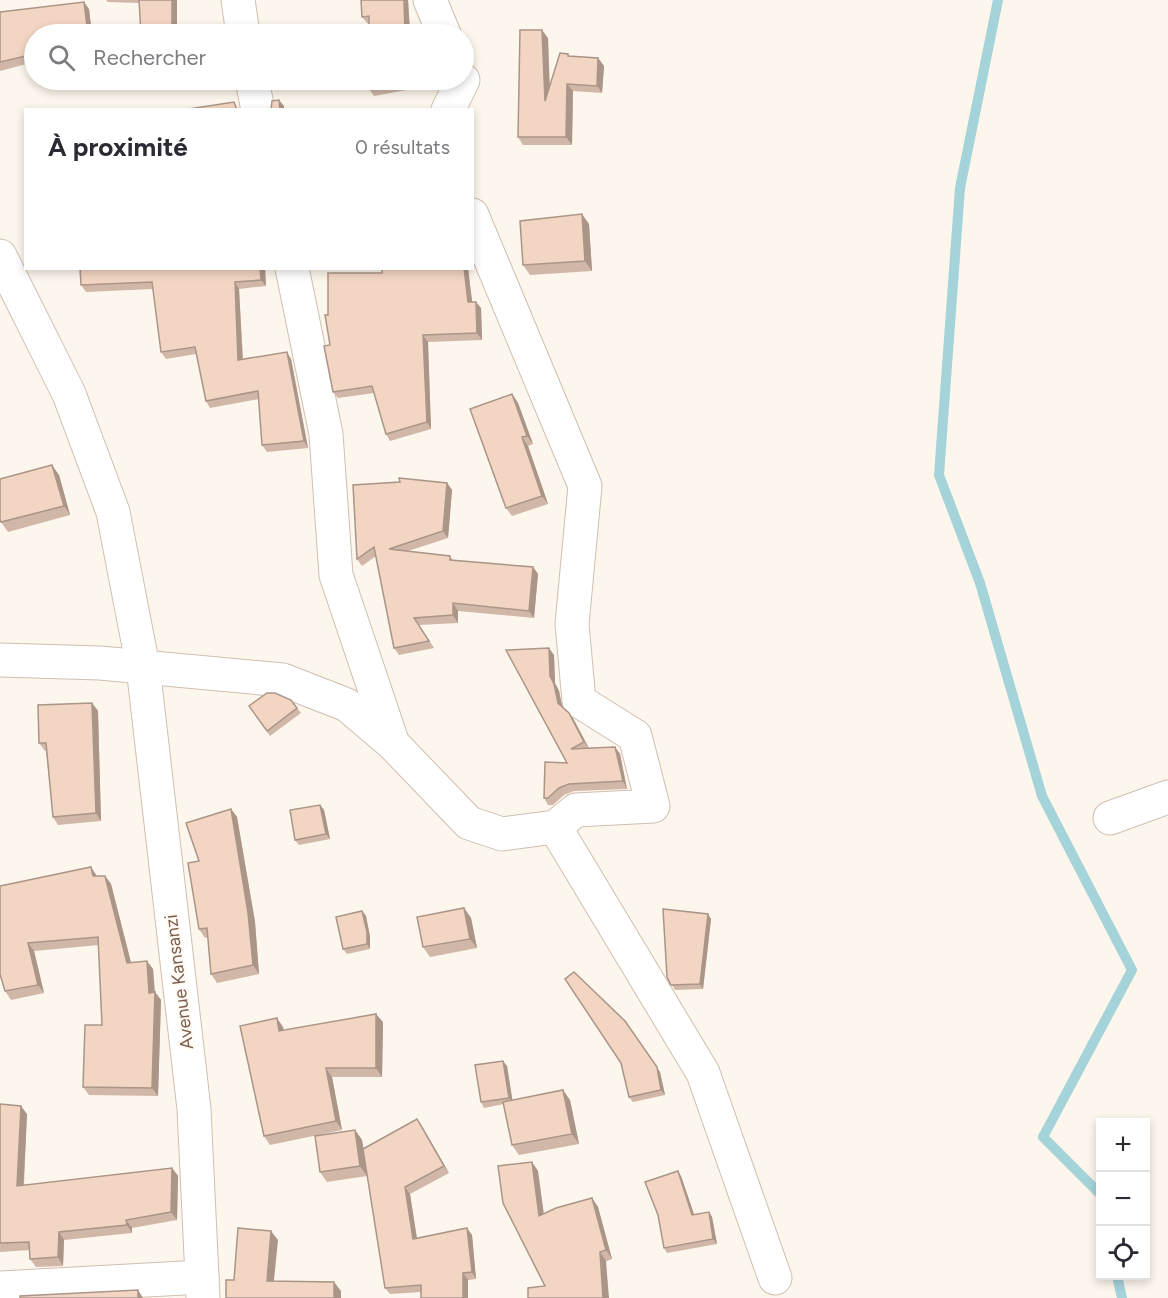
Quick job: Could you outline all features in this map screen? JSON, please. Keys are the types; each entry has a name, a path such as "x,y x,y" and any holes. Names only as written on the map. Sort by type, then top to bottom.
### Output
{"street":[{"path":"238,0 242,24"},
{"path":"430,0 440,24"},
{"path":"254,90 258,108"},
{"path":"449,108 458,90"},
{"path":"0,660 143,667 283,680 346,705 393,744 469,823 502,834 555,826 576,810 653,806 635,736 579,701 572,624 585,486 474,220"},
{"name":"Avenue Kansanzi","path":"0,256 69,393 112,512 143,667 194,1109 203,1288"},
{"path":"292,270 326,434 336,575 393,744"},
{"path":"1110,818 1168,797"},
{"path":"555,826 703,1072 775,1278"},
{"path":"0,1288 203,1288"}],"building":[{"path":"139,0 172,0 172,24 140,24"},
{"path":"361,0 404,0 405,24 369,24 369,16 362,17"},
{"path":"84,2 87,24 24,24 24,56 0,62 0,12"},
{"path":"520,30 542,30 545,101 560,53 568,54 568,56 598,58 597,86 567,84 566,137 518,137"},
{"path":"279,100 280,108 271,108 272,101"},
{"path":"234,102 236,108 195,108"},
{"path":"582,214 585,261 523,265 520,221"},
{"path":"80,270 260,270 261,280 235,282 238,360 287,352 304,441 262,445 258,391 206,401 195,347 161,352 152,282 81,285"},
{"path":"382,270 464,270 468,302 476,302 477,333 423,335 427,422 386,434 372,386 333,392 324,346 330,345 325,315 328,315 328,273 382,273"},
{"path":"512,394 527,436 522,437 542,496 506,508 470,409"},
{"path":"52,465 64,506 1,522 0,479"},
{"path":"399,478 447,483 443,531 389,549 450,556 450,560 533,567 529,611 453,603 453,615 414,618 429,641 394,648 374,547 357,559 353,485 400,482"},
{"path":"549,648 550,676 558,703 569,713 584,742 571,749 615,747 623,781 569,784 559,788 548,798 544,798 545,762 567,763 506,650"},
{"path":"267,693 275,693 291,700 297,708 267,731 249,706"},
{"path":"92,703 96,813 53,817 46,743 39,743 38,705"},
{"path":"320,805 326,834 295,840 290,810"},
{"path":"231,809 248,913 253,965 211,974 207,928 199,929 188,863 199,861 186,823"},
{"path":"91,867 93,876 105,876 127,963 147,961 149,993 155,992 152,1088 83,1087 85,1025 102,1025 98,937 28,943 38,985 5,991 0,974 0,886"},
{"path":"464,908 470,939 423,947 417,917"},
{"path":"663,909 708,914 700,984 671,985 667,977"},
{"path":"362,911 367,944 343,949 336,917"},
{"path":"574,972 625,1021 657,1067 661,1090 629,1097 621,1063 565,979"},
{"path":"376,1014 376,1068 326,1068 336,1121 264,1136 240,1026 277,1018 279,1031"},
{"path":"503,1061 509,1098 481,1102 475,1065"},
{"path":"563,1090 572,1134 512,1145 503,1102"},
{"path":"0,1104 21,1106 17,1186 172,1168 171,1212 126,1220 127,1225 59,1232 58,1257 30,1259 29,1242 0,1243"},
{"path":"417,1119 444,1166 405,1187 413,1239 467,1228 472,1272 463,1273 463,1298 421,1298 421,1285 385,1288 363,1149"},
{"path":"355,1130 360,1166 320,1172 315,1136"},
{"path":"532,1162 539,1216 556,1208 592,1198 606,1250 600,1252 603,1298 528,1298 528,1288 545,1286 503,1203 498,1166"},
{"path":"678,1171 692,1215 709,1212 713,1239 664,1248 658,1215 645,1182"},
{"path":"238,1228 271,1231 267,1281 334,1282 334,1298 226,1298 226,1280 234,1280"},
{"path":"138,1290 138,1298 20,1298 20,1296"}],"waterway":[{"path":"998,0 960,188 939,475 980,583 1042,796 1132,970 1043,1137 1096,1190"},
{"path":"1118,1280 1122,1298"}]}
